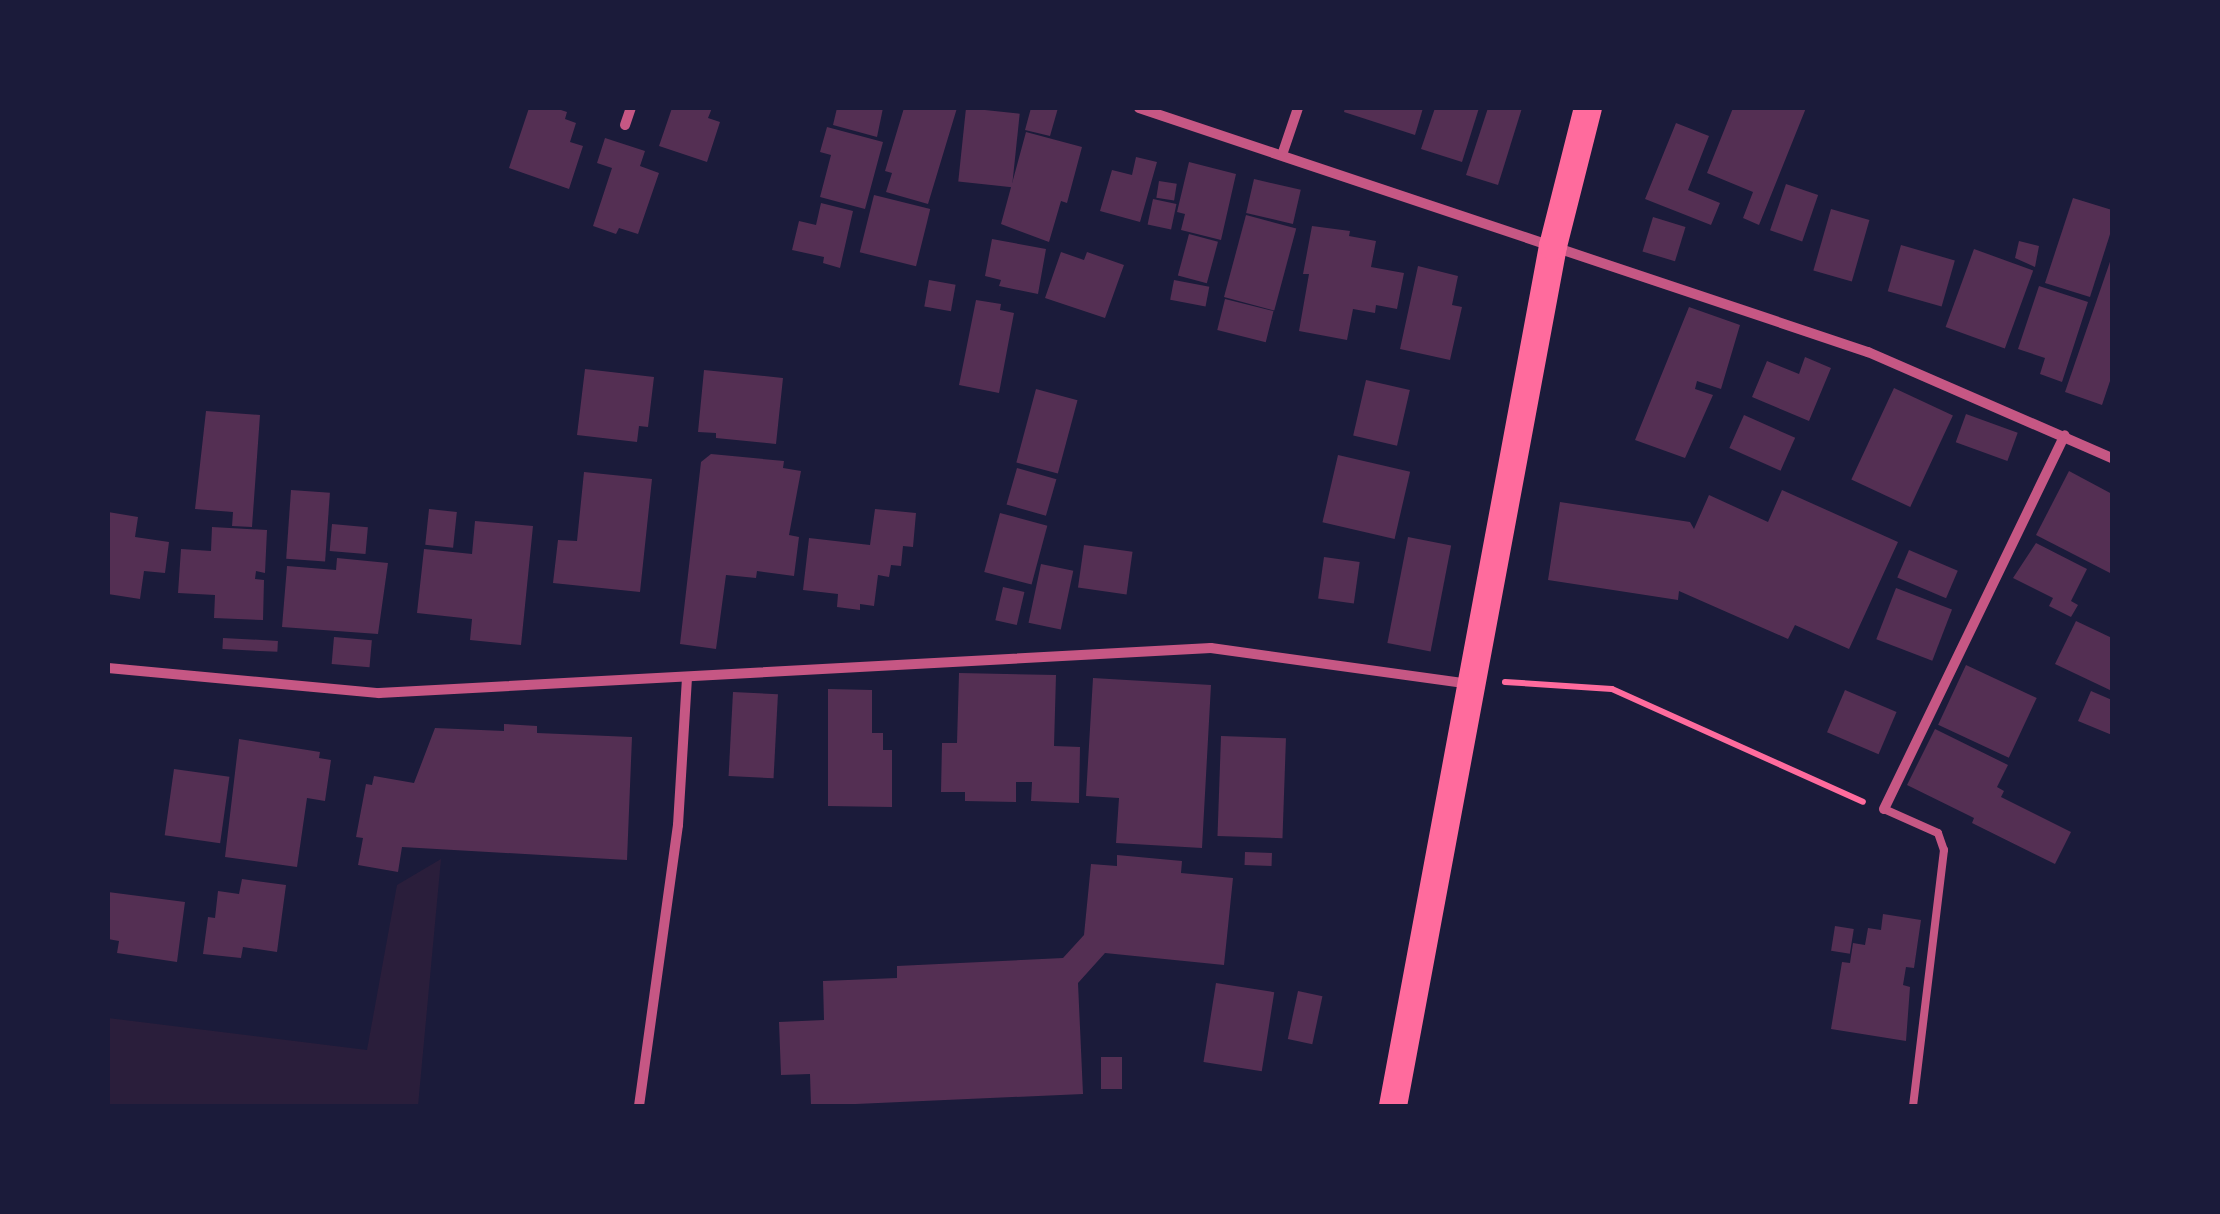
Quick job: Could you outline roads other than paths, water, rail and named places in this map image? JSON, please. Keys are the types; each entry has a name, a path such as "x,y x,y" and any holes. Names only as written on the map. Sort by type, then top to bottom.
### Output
{"highway":[{"path":"1393,1106 1485,683 1553,246 1588,108"}],"street":[{"path":"625,126 631,108"},
{"path":"1139,108 1868,352 2112,458"},
{"path":"1282,155 1298,108"},
{"path":"1884,809 2066,436"},
{"path":"108,668 379,693 1211,648 1485,683"},
{"path":"639,1106 678,826 687,676"}],"lane":[{"path":"1884,809 1938,833 1944,850 1913,1106"}]}
